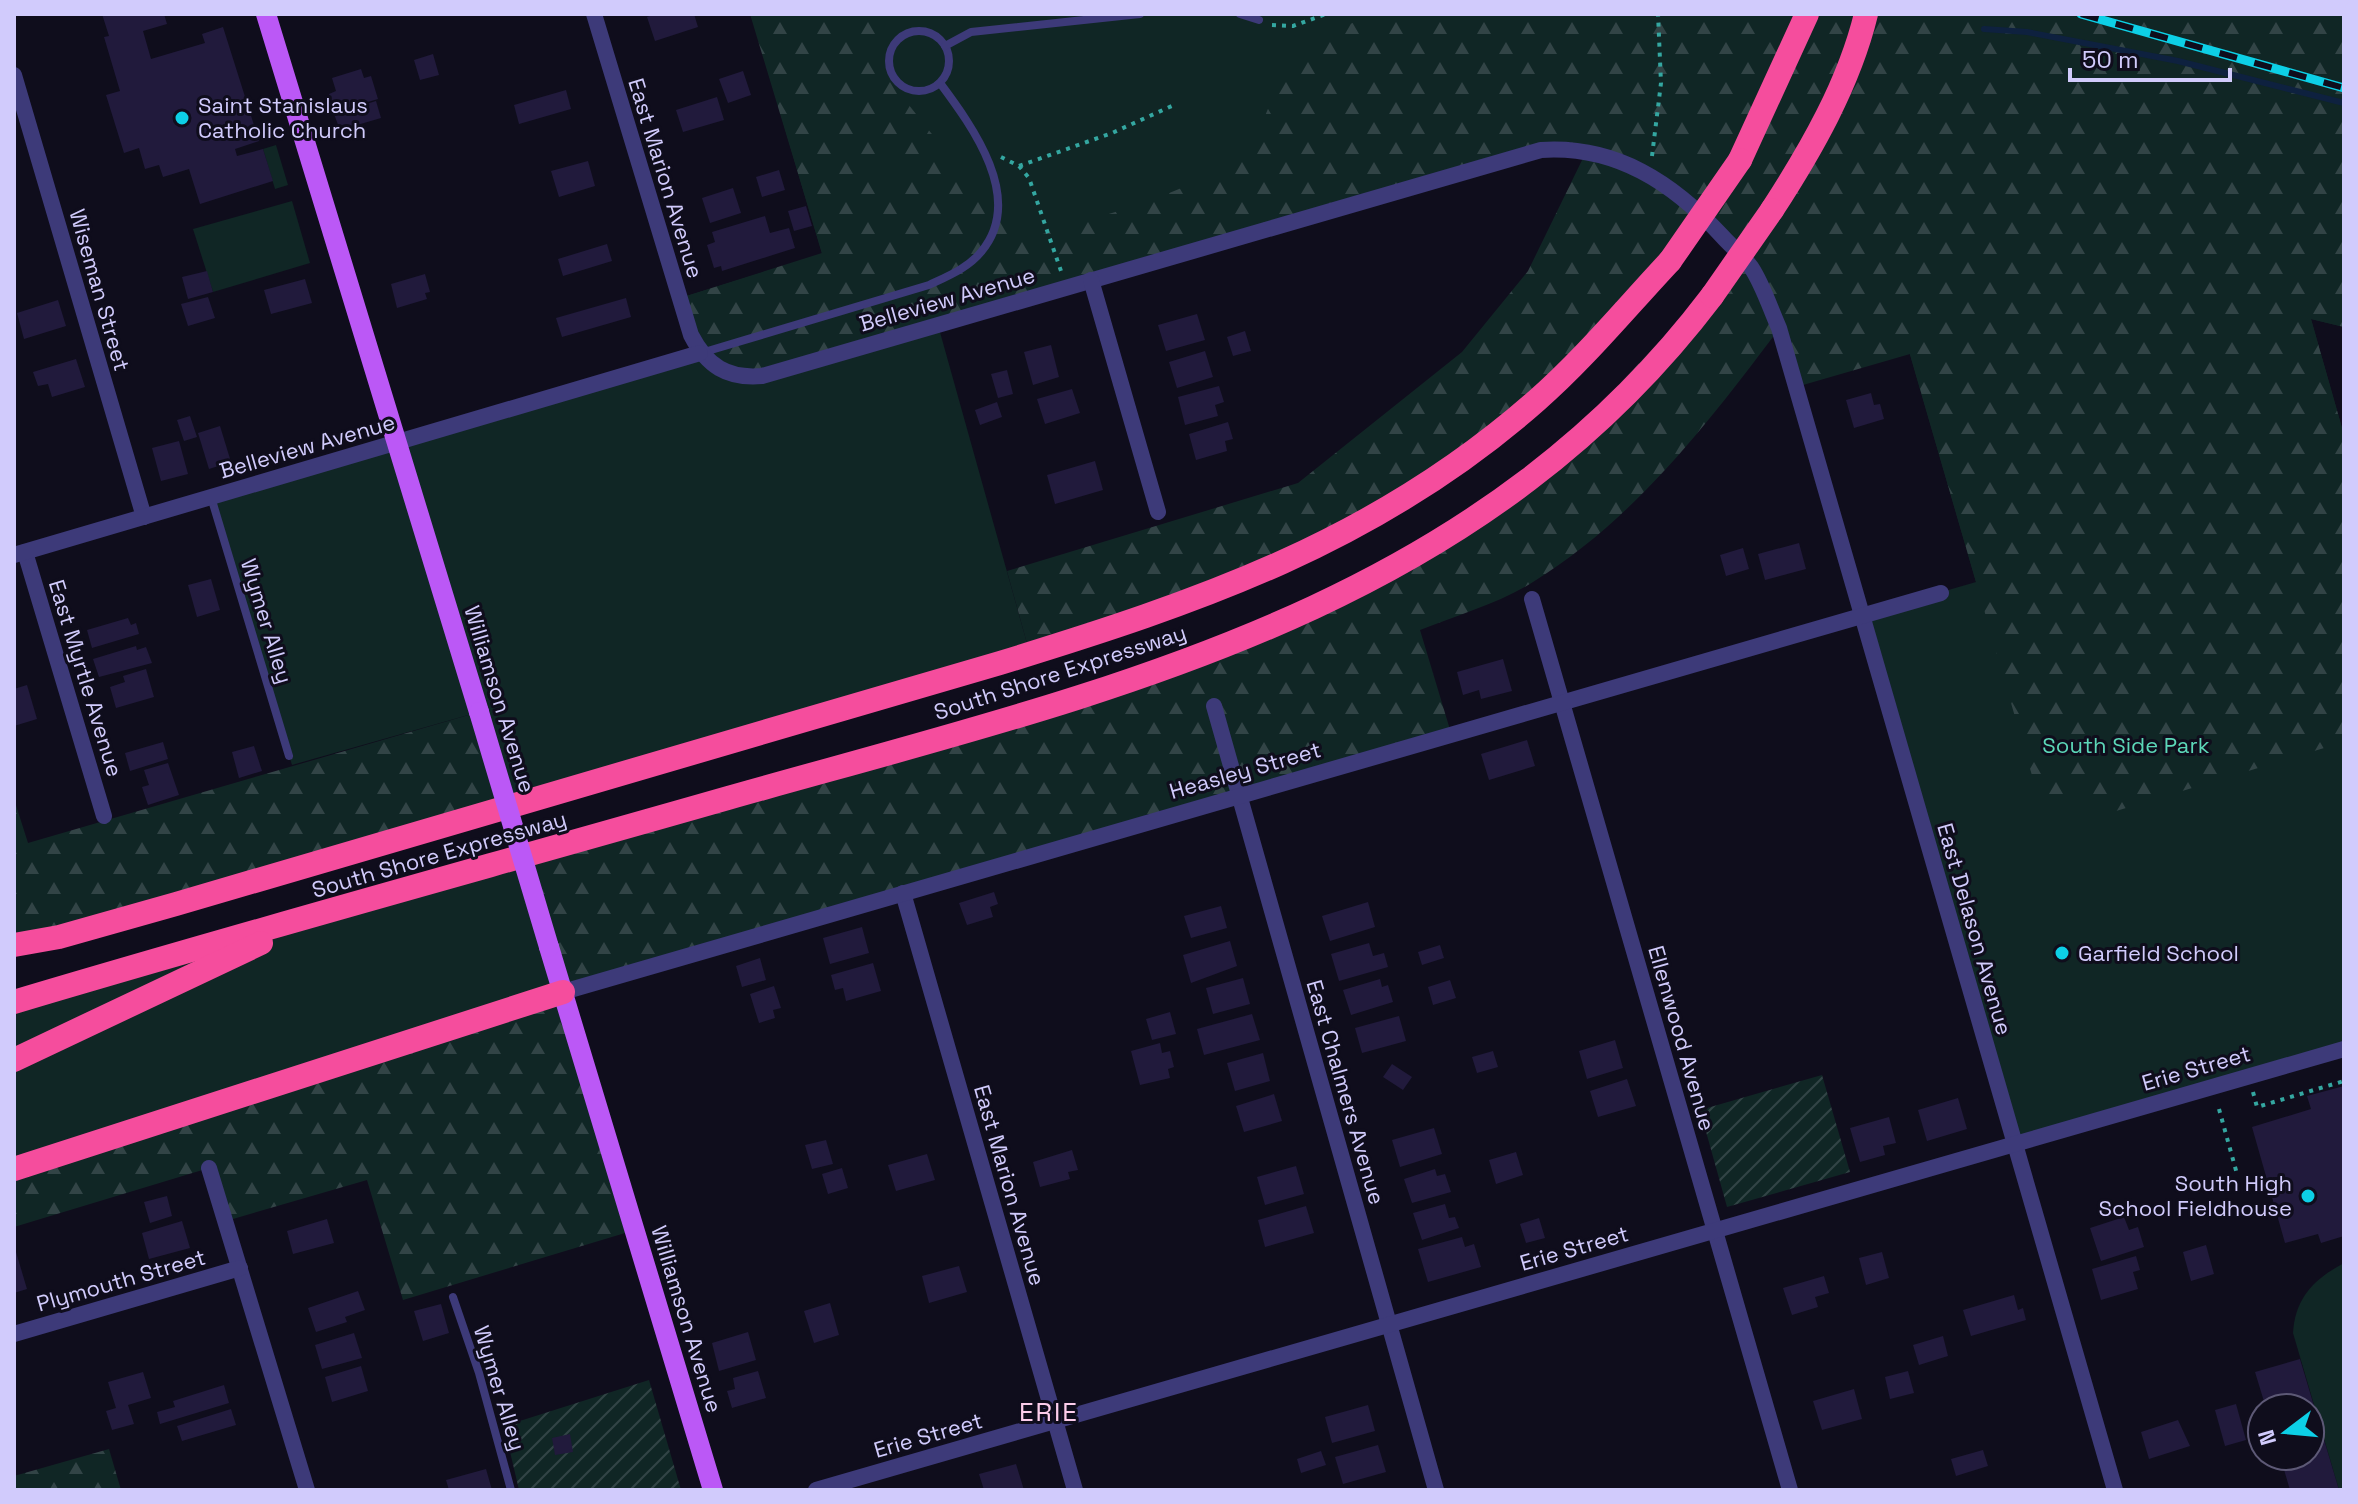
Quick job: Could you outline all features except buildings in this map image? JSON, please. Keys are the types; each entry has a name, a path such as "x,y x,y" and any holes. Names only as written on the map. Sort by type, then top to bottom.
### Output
{"highway":[{"name":"South Shore Expressway","path":"14,945 59,937 1030,654 1197,599 1318,548 1403,500 1487,441 1570,368 1670,261 1740,160 1807,14"},
{"name":"South Shore Expressway","path":"14,1002 983,726 1221,648 1331,601 1436,545 1528,481 1611,413 1648,376 1712,296 1772,210 1831,108 1868,14"},
{"path":"14,1060 327,912"},
{"path":"14,1169 563,992"}],"main road":[{"name":"Williamson Avenue","path":"266,14 713,1490"}],"street":[{"name":"East Marion Avenue","path":"594,14 685,318 700,353"},
{"name":"Wiseman Street","path":"14,75 144,517"},
{"name":"Belleview Avenue","path":"20,554 700,353 730,376 762,376 1541,150 1565,148 1604,154 1647,174 1691,202 1750,266 1779,328 1794,379"},
{"path":"1091,280 1158,512"},
{"name":"East Delason Avenue","path":"1794,379 2115,1490"},
{"name":"East Myrtle Avenue","path":"20,554 104,816"},
{"name":"Heasley Street","path":"563,992 1941,593"},
{"name":"Ellenwood Avenue","path":"1532,599 1790,1490"},
{"name":"East Chalmers Avenue","path":"1214,706 1436,1490"},
{"name":"East Marion Avenue","path":"903,893 1075,1490"},
{"name":"Erie Street","path":"816,1490 2344,1049"},
{"path":"209,1168 307,1490"},
{"name":"Plymouth Street","path":"14,1334 240,1268"}],"lane":[{"path":"945,46 971,32 1140,14"},
{"path":"1240,14 1259,20"},
{"path":"911,32 930,33 945,46 949,65 940,83 923,91 903,87 891,72 890,52 902,36 911,32"},
{"path":"700,353 929,285 970,263 987,244 997,216 997,193 988,158 970,123 940,83"},
{"name":"Wymer Alley","path":"211,497 289,756"},
{"name":"Wymer Alley","path":"453,1297 479,1373 511,1490"}],"path":[{"path":"1259,20 1274,27 1293,26 1326,14"},
{"path":"1647,174 1658,122 1661,83 1658,14"},
{"path":"1019,166 1112,133 1174,105"},
{"path":"988,158 1000,156 1019,166 1029,178 1062,274"},
{"path":"2248,1076 2257,1107 2344,1081"},
{"path":"2219,1109 2237,1174"}],"green space":[{"path":"750,14 883,14 876,50 885,75 997,216 1019,235 1036,236 1145,203 1213,175 1257,135 1275,92 1295,65 1342,27 1376,14 2344,14 2344,327 2311,319 2344,435 2344,742 2093,818 2086,797 2042,810 1910,354 1796,387 1779,329 1697,434 1637,499 1604,529 1533,582 1420,630 1451,733 563,992 635,1230 403,1300 367,1180 226,1221 209,1168 14,1227 14,1169 562,992 524,856 1232,644 1528,481 1740,256 1702,214 1570,368 1403,500 1030,654 1007,571 1298,483 1462,352 1528,271 1587,150 1565,148 762,376 714,366 680,298 822,253","holes":["896,145 911,163 878,190 863,172"]},
{"name":"South Side Park","path":"751,14 2081,14 2344,327 2311,319 2344,435 2344,1049 2015,1143 1862,615 1976,582 1892,293 1762,288 1691,202 1565,148 938,325 1030,654 508,807 479,712 292,765 211,497 700,353 680,298 822,254"},
{"path":"276,145 288,185 275,189 263,149"},
{"path":"292,201 310,263 213,292 193,229"},
{"path":"479,712 508,807 14,945 14,799 28,843"},
{"path":"524,856 563,992 14,1169 14,1002"},
{"path":"1822,1075 1850,1172 1727,1207 1700,1110"},
{"path":"2344,1263 2344,1490 2339,1490 2326,1446 2326,1392 2310,1392 2293,1333 2302,1300 2324,1276"},
{"path":"649,1380 681,1490 519,1490 504,1426"},
{"path":"109,1449 121,1490 14,1490 14,1476"}],"waterway":[{"path":"1984,29 2027,32 2178,61 2344,103"}],"railway":[{"path":"2081,14 2344,88"}],"place":[{"name":"Saint Stanislaus Catholic Church","path":"182,118"},
{"name":"Garfield School","path":"2062,953"},
{"name":"South High School Fieldhouse","path":"2308,1196"}],"district":[{"name":"ERIE","path":"1049,1412"}]}
